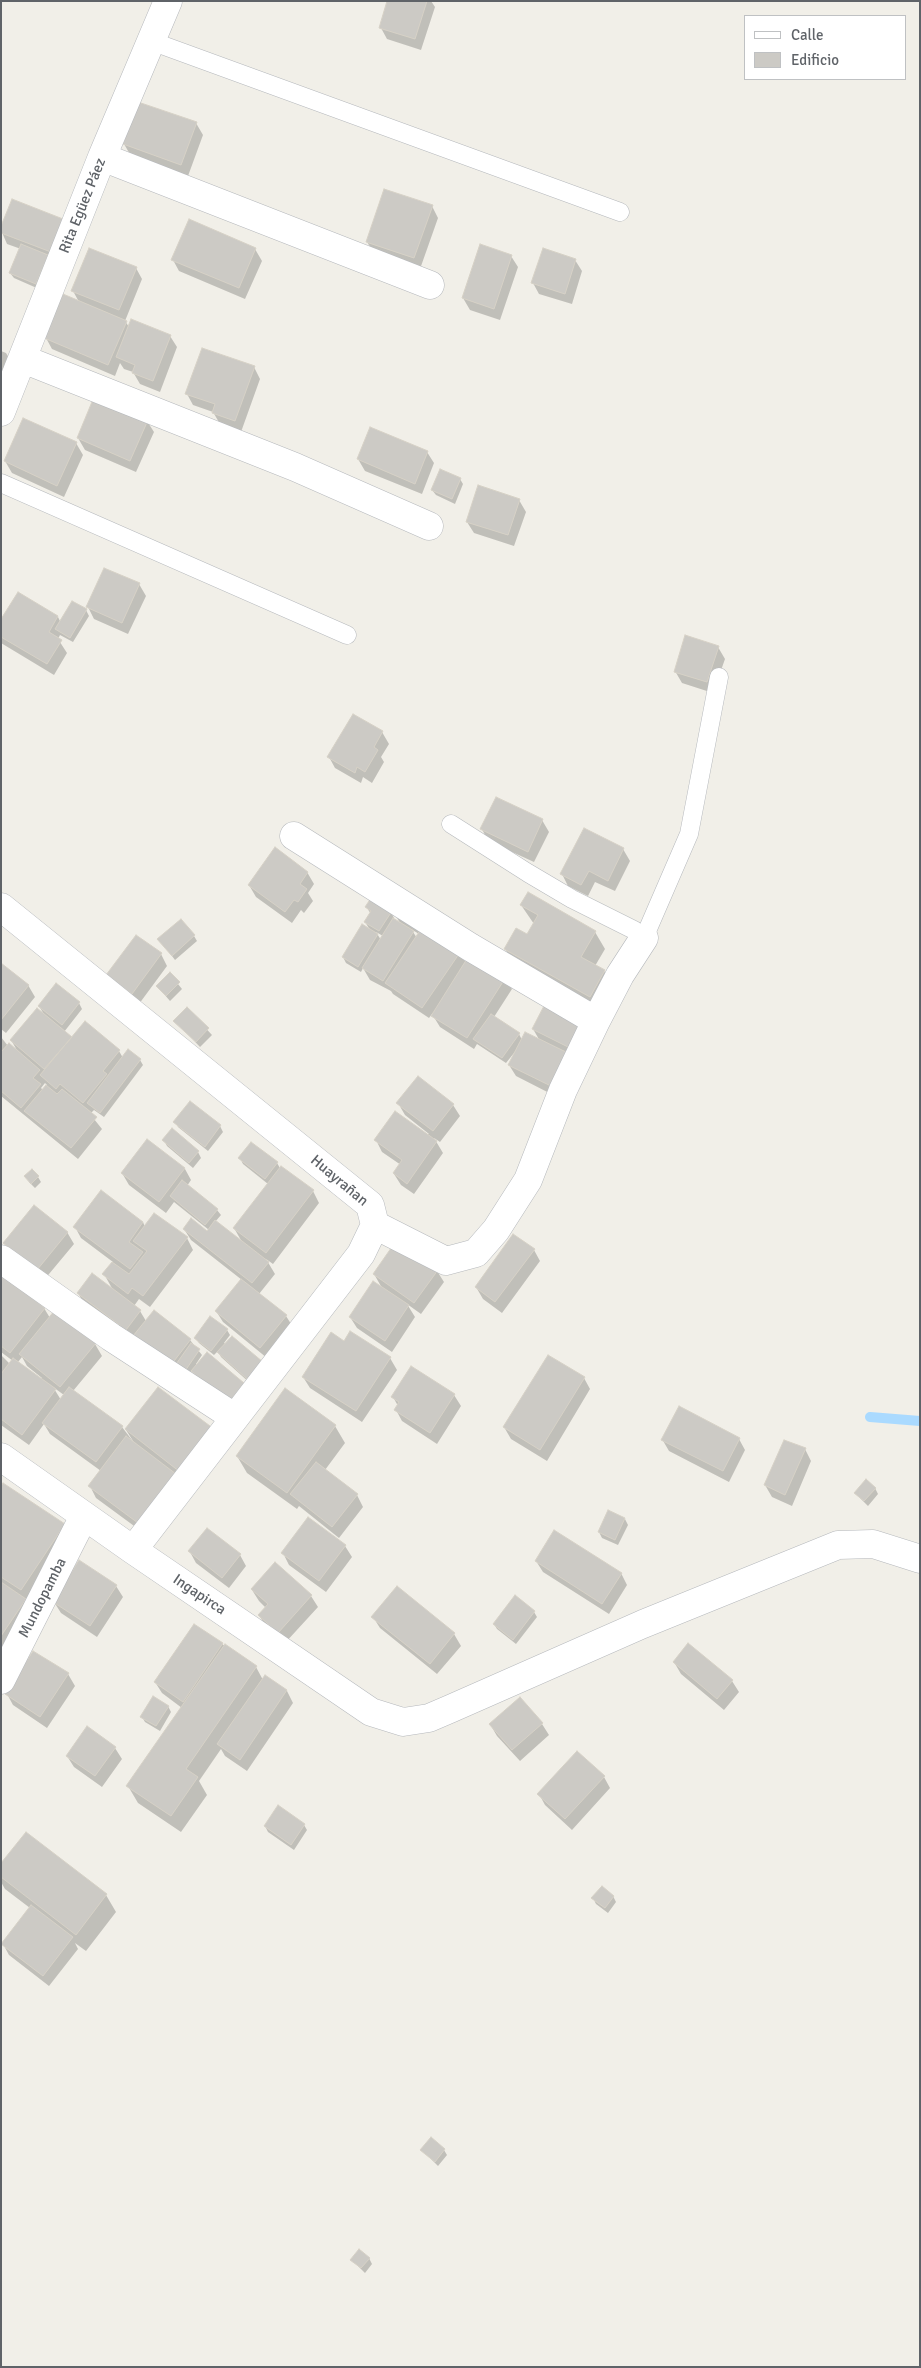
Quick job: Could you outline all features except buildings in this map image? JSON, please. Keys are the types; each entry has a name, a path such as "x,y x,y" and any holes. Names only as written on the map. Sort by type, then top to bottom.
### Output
{"street":[{"name":"Rita Egüez Páez","path":"1,412 102,157 168,1"},
{"path":"102,157 430,285"},
{"path":"23,358 295,467 429,526"},
{"path":"294,836 596,1022"},
{"name":"Huayrañan","path":"1,907 370,1205 375,1225 361,1254 133,1550"},
{"path":"375,1225 446,1261 476,1253 496,1230 528,1180 563,1090 620,975 644,938"},
{"path":"1,1259 111,1337 234,1417"},
{"name":"Ingapirca","path":"1,1457 133,1550 371,1712 403,1722 429,1718 643,1624 838,1544 873,1544 920,1560"},
{"name":"Mundopamba","path":"1,1680 84,1516"}],"lane":[{"path":"152,41 620,212"},
{"path":"1,483 347,635"},
{"path":"451,824 535,878 634,930 644,938 689,834 720,677"}],"waterway":[{"path":"870,1417 920,1421"}]}
